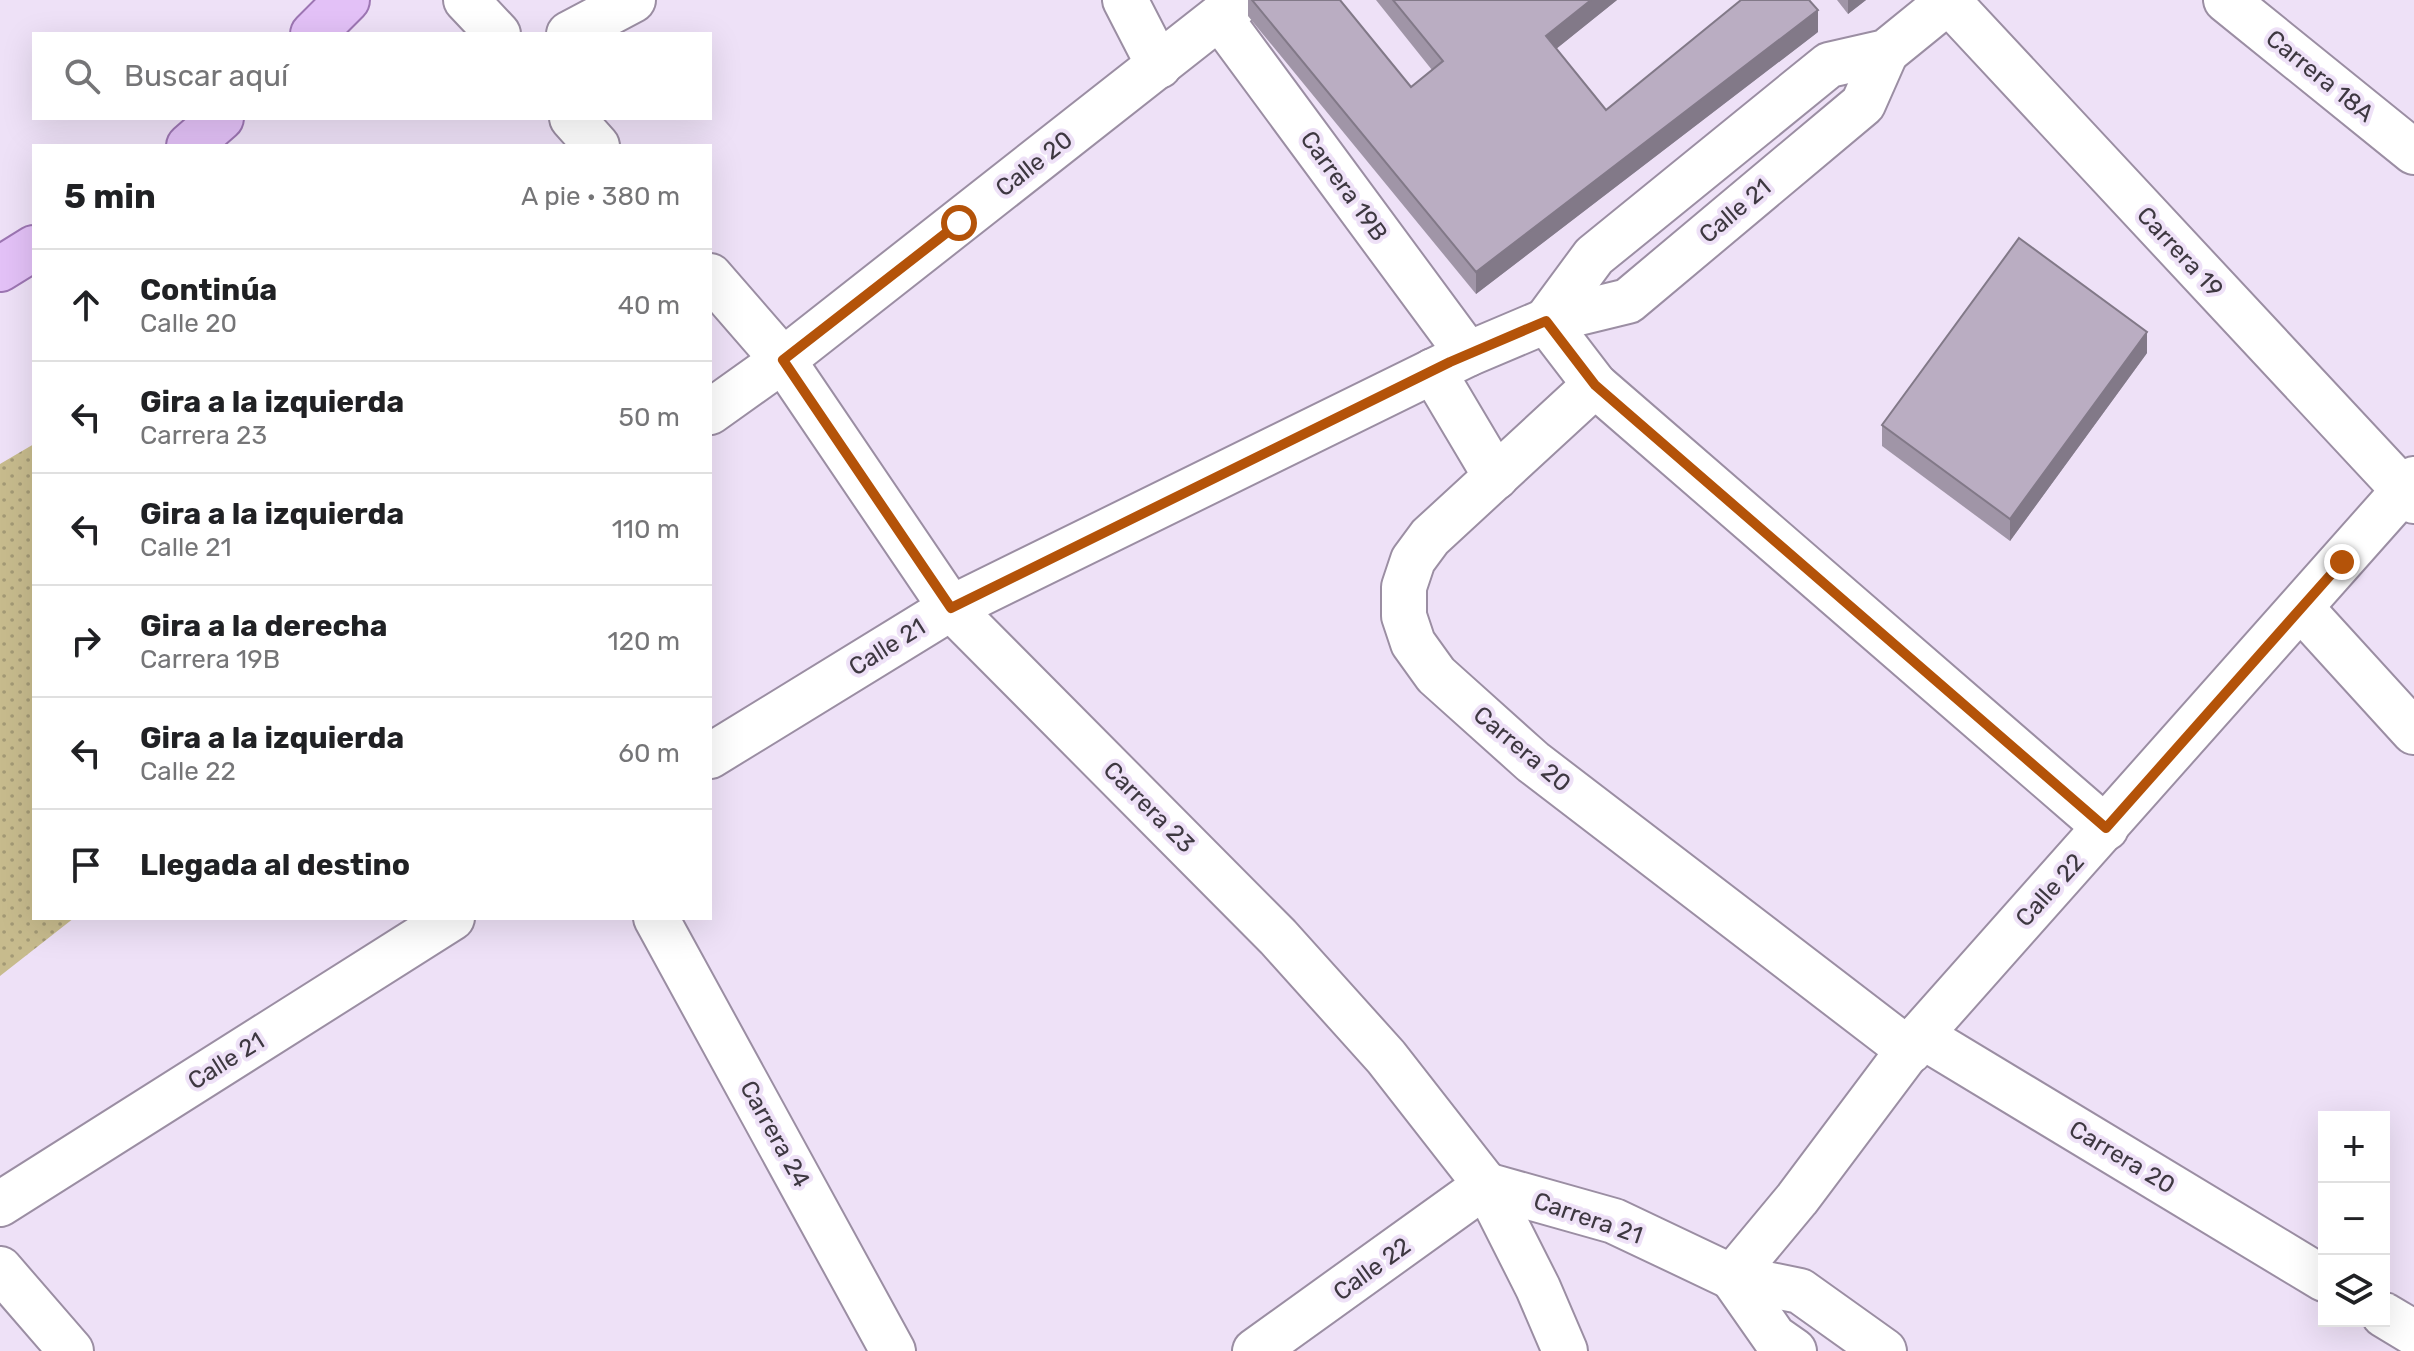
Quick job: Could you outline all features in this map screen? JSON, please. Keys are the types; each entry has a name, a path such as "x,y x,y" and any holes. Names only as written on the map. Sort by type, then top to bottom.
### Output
{"main road":[{"path":"315,32 347,0"},
{"path":"191,144 219,120"},
{"path":"0,269 32,249"}],"street":[{"path":"466,0 496,32"},
{"path":"573,32 633,0"},
{"path":"1125,0 1159,66"},
{"path":"1949,0 1886,52 1829,65 1594,256 1546,321 1595,385 2106,828"},
{"name":"Carrera 19","path":"1949,0 2410,491"},
{"name":"Carrera 18A","path":"2226,0 2414,152"},
{"name":"Calle 20","path":"712,411 783,360 1231,9"},
{"name":"Carrera 19B","path":"1231,9 1450,362 1496,477"},
{"path":"574,120 595,144"},
{"name":"Carrera 23","path":"712,278 783,360 951,608 1278,937 1386,1057 1486,1185 1538,1288 1565,1351"},
{"name":"Calle 21","path":"712,755 951,608 1450,362 1546,321"},
{"name":"Carrera 20","path":"1595,385 1430,537 1413,560 1404,587 1404,616 1413,643 1436,675 1533,762 1915,1043 2318,1276"},
{"name":"Calle 22","path":"1732,1277 1797,1199 1915,1043 2301,608 2410,491"},
{"path":"2301,608 2414,732"},
{"name":"Calle 21","path":"0,1204 449,920"},
{"name":"Carrera 24","path":"657,920 893,1351"},
{"name":"Calle 22","path":"1255,1351 1486,1185"},
{"name":"Carrera 21","path":"1486,1185 1614,1221 1732,1277 1800,1291 1884,1351"},
{"path":"0,1269 71,1351"},
{"name":"Carrera 21","path":"1732,1277 1774,1337 1794,1351"},
{"path":"2390,1319 2414,1333"}],"shaded area":[{"path":"32,445 32,920 71,920 0,976 0,464"}],"building":[{"path":"1252,0 1340,0 1411,87 1443,61 1393,0 1591,0 1546,36 1606,110 1741,0 1809,0 1818,10 1476,272"},
{"path":"2019,238 2147,332 2010,519 1882,425"}],"route":[{"path":"959,223 783,360 951,608 1450,362 1546,321 1595,385 2106,828 2342,562"}]}
